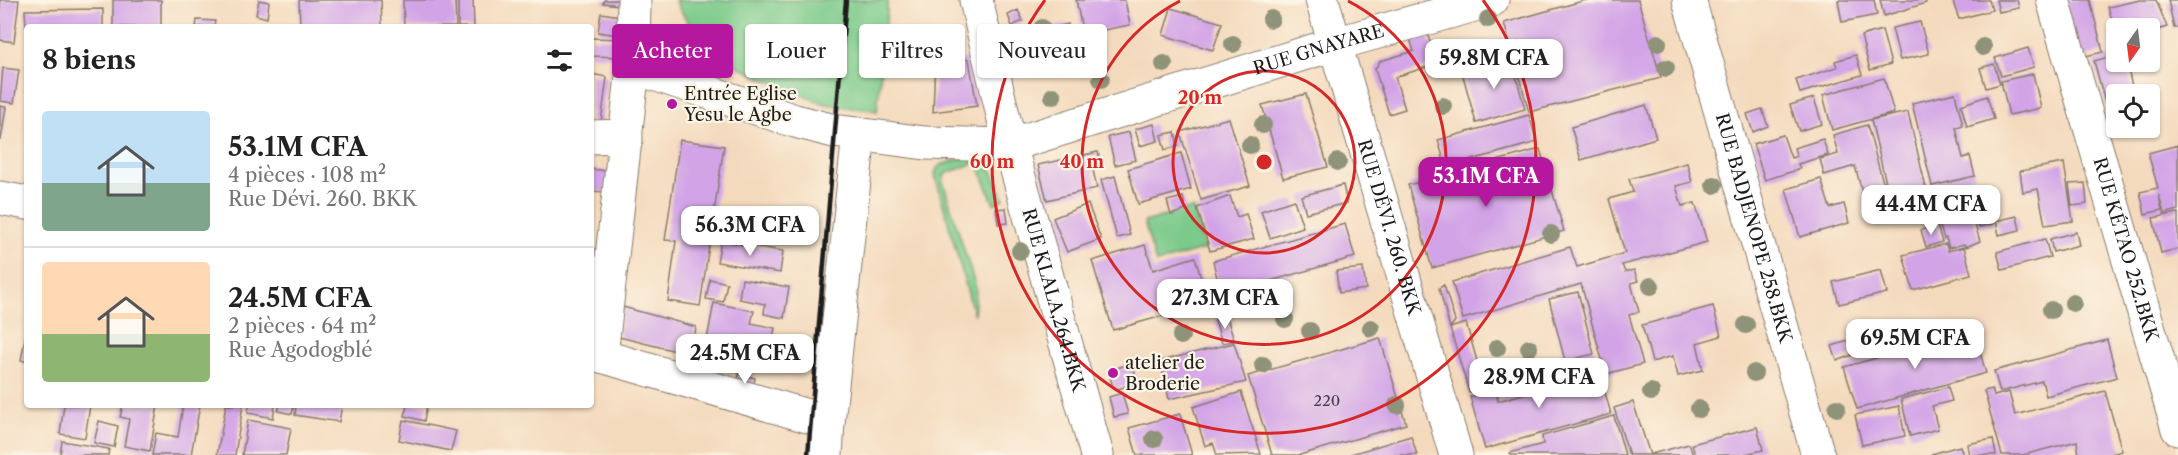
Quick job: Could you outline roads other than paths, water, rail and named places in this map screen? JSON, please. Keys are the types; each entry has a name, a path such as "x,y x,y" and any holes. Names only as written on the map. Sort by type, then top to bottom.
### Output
{"street":[{"path":"634,0 634,24"},
{"name":"RUE KLALA,264.BKK","path":"976,0 1010,145 1097,455"},
{"name":"RUE DÉVI. 260. BKK","path":"1322,0 1456,455"},
{"name":"RUE GNAYARE","path":"668,78 795,121 834,131 925,143 1010,145 1335,44 1492,0"},
{"name":"RUE BADJENOPE 258.BKK","path":"1689,0 1818,455"},
{"name":"RUE KÉTAO 252.BKK","path":"2053,0 2178,429"},
{"path":"632,78 626,140 596,355 828,422"},
{"path":"594,137 626,136 626,140"},
{"path":"826,455 828,422 875,136"},
{"path":"0,198 24,202"}],"railway":[{"path":"808,455 846,0"}],"place":[{"name":"Entrée Eglise Yesu le Agbe","path":"672,104"},
{"name":"atelier de Broderie","path":"1113,373"}]}
